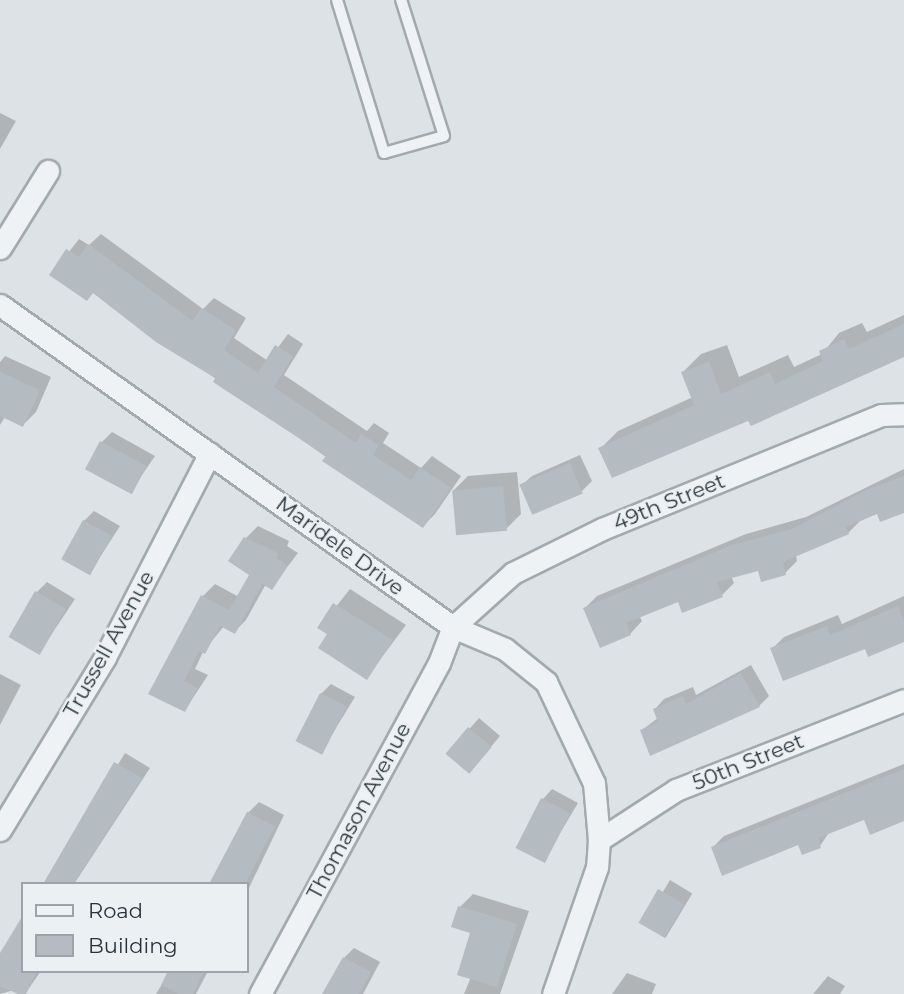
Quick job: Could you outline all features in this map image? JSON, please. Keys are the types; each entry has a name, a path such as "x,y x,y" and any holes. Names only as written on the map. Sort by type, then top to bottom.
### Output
{"street":[{"path":"0,248 48,171"},
{"name":"Maridele Drive","path":"0,305 453,627 505,649 546,682 594,783 599,840 597,867 553,994"},
{"name":"49th Street","path":"453,627 513,573 602,529 881,415 904,414"},
{"name":"Trussell Avenue","path":"0,830 105,657 210,453"},
{"name":"Thomason Avenue","path":"260,994 439,663 453,627"},
{"name":"50th Street","path":"599,840 676,790 904,700"}],"lane":[{"path":"337,0 384,153 444,136 401,0"}],"building":[{"path":"88,244 193,321 201,308 236,330 224,350 258,373 275,345 293,356 274,387 356,443 361,434 379,445 373,455 411,480 420,467 451,488 423,528 322,461 326,456 213,382 215,378 156,342 93,293 87,301 49,275 66,249 79,257"},
{"path":"904,324 904,357 751,426 748,421 612,478 598,448 694,405 681,372 709,362 721,394 770,372 775,384 823,361 819,351 844,339 849,349"},
{"path":"0,372 40,390 23,427 0,416"},
{"path":"100,441 147,466 132,494 85,469"},
{"path":"570,463 583,493 532,515 519,484"},
{"path":"904,476 904,513 880,522 877,514 846,527 849,534 783,562 786,575 761,582 758,571 717,582 723,597 682,613 678,602 626,623 631,635 600,648 583,608 732,545 792,529 868,489"},
{"path":"503,486 507,531 456,535 452,490"},
{"path":"83,520 112,536 90,575 61,559"},
{"path":"244,537 278,553 276,558 288,566 272,590 262,584 235,634 220,626 205,654 199,651 184,681 198,688 185,712 148,694 201,595 229,610 249,575 228,561"},
{"path":"35,591 66,609 40,655 8,637"},
{"path":"333,603 393,640 367,680 318,648 327,634 317,628"},
{"path":"898,606 904,620 904,642 868,657 865,649 783,681 770,648 827,626 830,635"},
{"path":"741,673 760,707 650,756 640,730 658,722 653,709 683,696 686,704"},
{"path":"320,693 347,707 322,755 295,741"},
{"path":"468,727 492,747 469,774 446,754"},
{"path":"114,762 142,778 74,882 44,882"},
{"path":"904,769 904,821 870,835 864,820 818,838 821,848 802,855 798,845 722,876 711,847"},
{"path":"541,798 570,813 545,863 516,848"},
{"path":"247,812 275,826 246,882 210,882"},
{"path":"658,889 684,904 664,938 638,923"},
{"path":"458,906 517,924 497,987 457,975 470,933 451,927"},
{"path":"21,918 21,973 36,973 26,994 18,994 0,986 0,953"},
{"path":"343,957 371,972 359,994 322,994"},
{"path":"167,973 203,973 193,994 179,994 161,985"}]}
